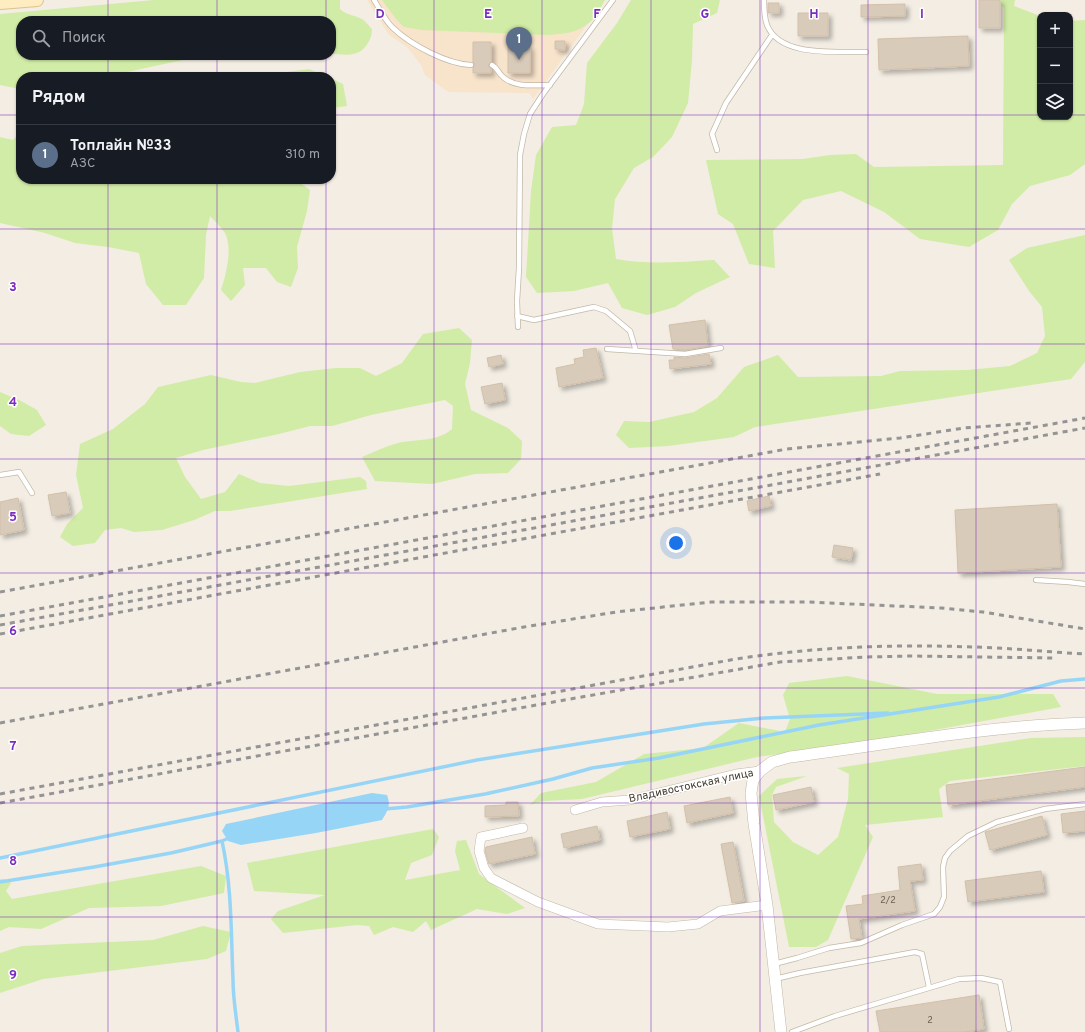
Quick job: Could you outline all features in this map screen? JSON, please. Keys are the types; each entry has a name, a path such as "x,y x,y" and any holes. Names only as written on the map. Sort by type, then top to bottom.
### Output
{"main road":[{"path":"0,3 37,0"}],"street":[{"path":"781,1032 767,905 754,824 751,793 753,780 760,771 772,762 790,757 974,732 1053,724 1085,723"},
{"name":"Владивостокская улица","path":"575,810 602,802 630,800 736,774 760,771"},
{"path":"523,828 481,837 479,851 484,868 491,878 538,902 598,924 668,927 698,924 720,911 767,905"}],"lane":[{"path":"374,0 393,28 404,36 445,60 464,65 471,65"},
{"path":"518,327 520,155 524,134 530,114 613,0"},
{"path":"764,0 764,13 772,34 787,45 807,50 866,52"},
{"path":"717,150 712,134 726,103 772,34"},
{"path":"492,66 496,68 503,78 513,83 524,85 550,85"},
{"path":"517,316 534,320 594,307 606,311 630,331 636,350"},
{"path":"607,349 636,350 665,354 685,354 721,348"},
{"path":"0,475 19,472 32,493"},
{"path":"1036,580 1085,584"},
{"path":"774,964 829,948 861,943 902,925 934,914 940,907 944,897 943,867 946,858 950,851 968,836 998,822 1045,809 1085,804"},
{"path":"775,979 915,952 922,954 930,987"},
{"path":"792,1032 835,1016 930,987 959,979 981,978 1000,982 1009,1029"}],"shaded area":[{"path":"367,0 605,0 533,99 529,93 449,92 425,75 421,65 407,47 389,35"}],"green space":[{"path":"154,0 340,0 340,9 345,13 363,20 372,29 372,34 369,42 362,50 354,54 346,55 336,54 336,16 16,16 16,60 183,60 127,72 16,72 15,88 0,85 0,14"},
{"path":"382,0 605,0 592,21 584,26 569,32 547,35 422,30 404,27"},
{"path":"631,0 720,0 717,13 693,24 692,60 688,103 672,137 653,157 634,168 615,199 612,228 616,259 640,262 714,260 730,277 696,293 675,307 647,315 622,308 608,283 574,291 537,293 526,277 531,191 536,155 552,127 576,125 584,104 587,63 617,23"},
{"path":"995,0 1015,0 1014,6 1037,15 1037,120 1073,120 1073,21 1085,20 1085,164 1070,175 1030,186 1012,204 998,230 969,247 920,239 884,212 841,191 803,200 773,231 775,268 749,264 733,224 718,214 706,160 803,159 830,155 856,154 874,167 1003,165 1004,8"},
{"path":"309,69 316,72 287,72"},
{"path":"336,80 343,84 347,106 336,107"},
{"path":"0,137 13,140 16,137 16,184 302,184 310,190 307,211 297,247 298,268 291,287 277,282 266,268 243,268 245,285 231,301 221,290 229,254 227,239 225,233 210,216 206,235 204,278 186,305 163,305 146,284 139,253 75,243 45,233 0,223"},
{"path":"1085,235 1085,362 1071,379 755,427 734,437 668,446 629,448 616,435 624,421 649,422 694,412 717,398 744,367 778,355 798,377 881,376 900,371 967,370 1010,366 1037,353 1045,336 1042,307 1029,291 1009,260 1027,248"},
{"path":"459,328 472,340 470,363 465,384 471,410 508,428 522,441 521,459 508,473 475,474 432,484 375,481 362,457 394,444 440,436 452,429 453,406 445,400 371,415 332,426 310,426 203,450 176,458 185,477 201,499 225,492 239,474 260,483 289,486 360,477 366,481 367,489 230,511 215,511 194,520 162,530 134,532 121,528 105,530 95,543 73,546 60,537 67,524 83,508 76,475 80,444 113,429 145,404 158,387 211,375 241,382 255,383 300,372 336,368 360,368 376,376 402,363 423,334"},
{"path":"0,392 37,410 46,425 29,436 11,434 0,426"},
{"path":"847,676 937,694 1053,694 1061,707 874,741 757,757 582,799 543,801 530,805 541,793 596,782 644,754 703,748 739,723 785,732 790,719 783,695 789,683"},
{"path":"1085,737 1085,766 950,781 939,789 943,817 865,825 873,837 828,940 816,947 789,947 759,796 777,779 807,776 776,787 772,795 774,822 793,842 818,855 838,837 848,799 849,774 837,768 1031,738"},
{"path":"433,829 439,837 432,855 411,863 405,880 460,870 455,851 457,841 466,840 479,874 525,908 507,914 477,909 431,930 426,921 413,932 393,927 374,935 369,926 357,925 283,933 271,919 278,911 325,895 254,891 247,863"},
{"path":"201,866 226,876 224,893 161,906 89,908 41,929 9,927 0,931 0,879 4,879 11,883 6,891 12,899"},
{"path":"203,926 231,932 226,951 207,959 43,979 0,993 0,953 22,946 153,940"}],"water":[{"path":"372,793 387,795 389,802 388,808 382,820 316,833 241,845 228,841 222,831 226,824"}],"building":[{"path":"979,0 1000,0 1000,28 979,28"},
{"path":"768,3 779,3 779,13 768,13"},
{"path":"905,4 905,16 861,17 861,5"},
{"path":"798,13 828,13 828,36 798,36"},
{"path":"968,36 969,66 879,70 878,39"},
{"path":"555,41 565,41 565,50 555,49"},
{"path":"473,42 491,42 491,62 488,65 491,69 491,73 473,73 473,68 475,65 473,62"},
{"path":"508,46 530,46 530,73 508,73"},
{"path":"705,320 708,346 685,350 673,349 669,325"},
{"path":"596,348 603,378 559,387 556,368 575,364 574,359 584,357 583,350"},
{"path":"709,354 711,364 670,369 669,360 674,360 674,357 685,358"},
{"path":"501,355 503,364 489,367 487,358"},
{"path":"502,383 505,400 485,404 481,387"},
{"path":"66,492 70,513 52,516 48,495"},
{"path":"769,496 771,506 749,511 747,501"},
{"path":"18,498 24,530 0,535 0,502"},
{"path":"1057,504 1061,567 958,573 955,510"},
{"path":"834,545 853,548 851,560 832,557"},
{"path":"1085,767 1085,787 948,805 946,785"},
{"path":"811,787 814,802 776,810 773,795"},
{"path":"730,797 733,813 687,823 684,806"},
{"path":"506,802 518,802 519,816 485,817 485,806 506,805"},
{"path":"1085,811 1085,831 1063,833 1061,814"},
{"path":"667,812 670,829 630,837 627,821"},
{"path":"1042,816 1047,835 990,850 985,832"},
{"path":"597,826 600,840 564,848 561,834"},
{"path":"532,837 535,854 489,864 485,851 486,847"},
{"path":"733,842 744,901 732,903 721,844"},
{"path":"921,864 923,880 910,881 915,911 859,919 862,938 851,939 846,906 863,904 862,896 900,890 898,867"},
{"path":"1041,871 1044,892 968,902 965,881"},
{"path":"979,995 984,1029 964,1032 880,1032 876,1011"}],"waterway":[{"path":"385,809 407,807 485,794 553,779 592,768 659,758 819,725 999,697 1061,681 1085,679"},
{"path":"0,858 477,760 704,724 765,718 888,713"},
{"path":"0,882 171,853 222,841 231,837"},
{"path":"222,841 228,876 234,993 238,1032"}],"railway":[{"path":"0,616 1085,418"},
{"path":"0,592 787,449 900,438 964,428 1031,423"},
{"path":"0,625 1085,428"},
{"path":"0,634 880,474"},
{"path":"0,723 524,627 616,612 711,602 807,602 941,608 983,612 1085,629"},
{"path":"0,794 736,659 766,655 824,649 883,646 943,646 1085,654"},
{"path":"0,803 780,662 911,656 1055,658"}],"place":[{"name":"Топлайн №33","path":"519,60"}]}
